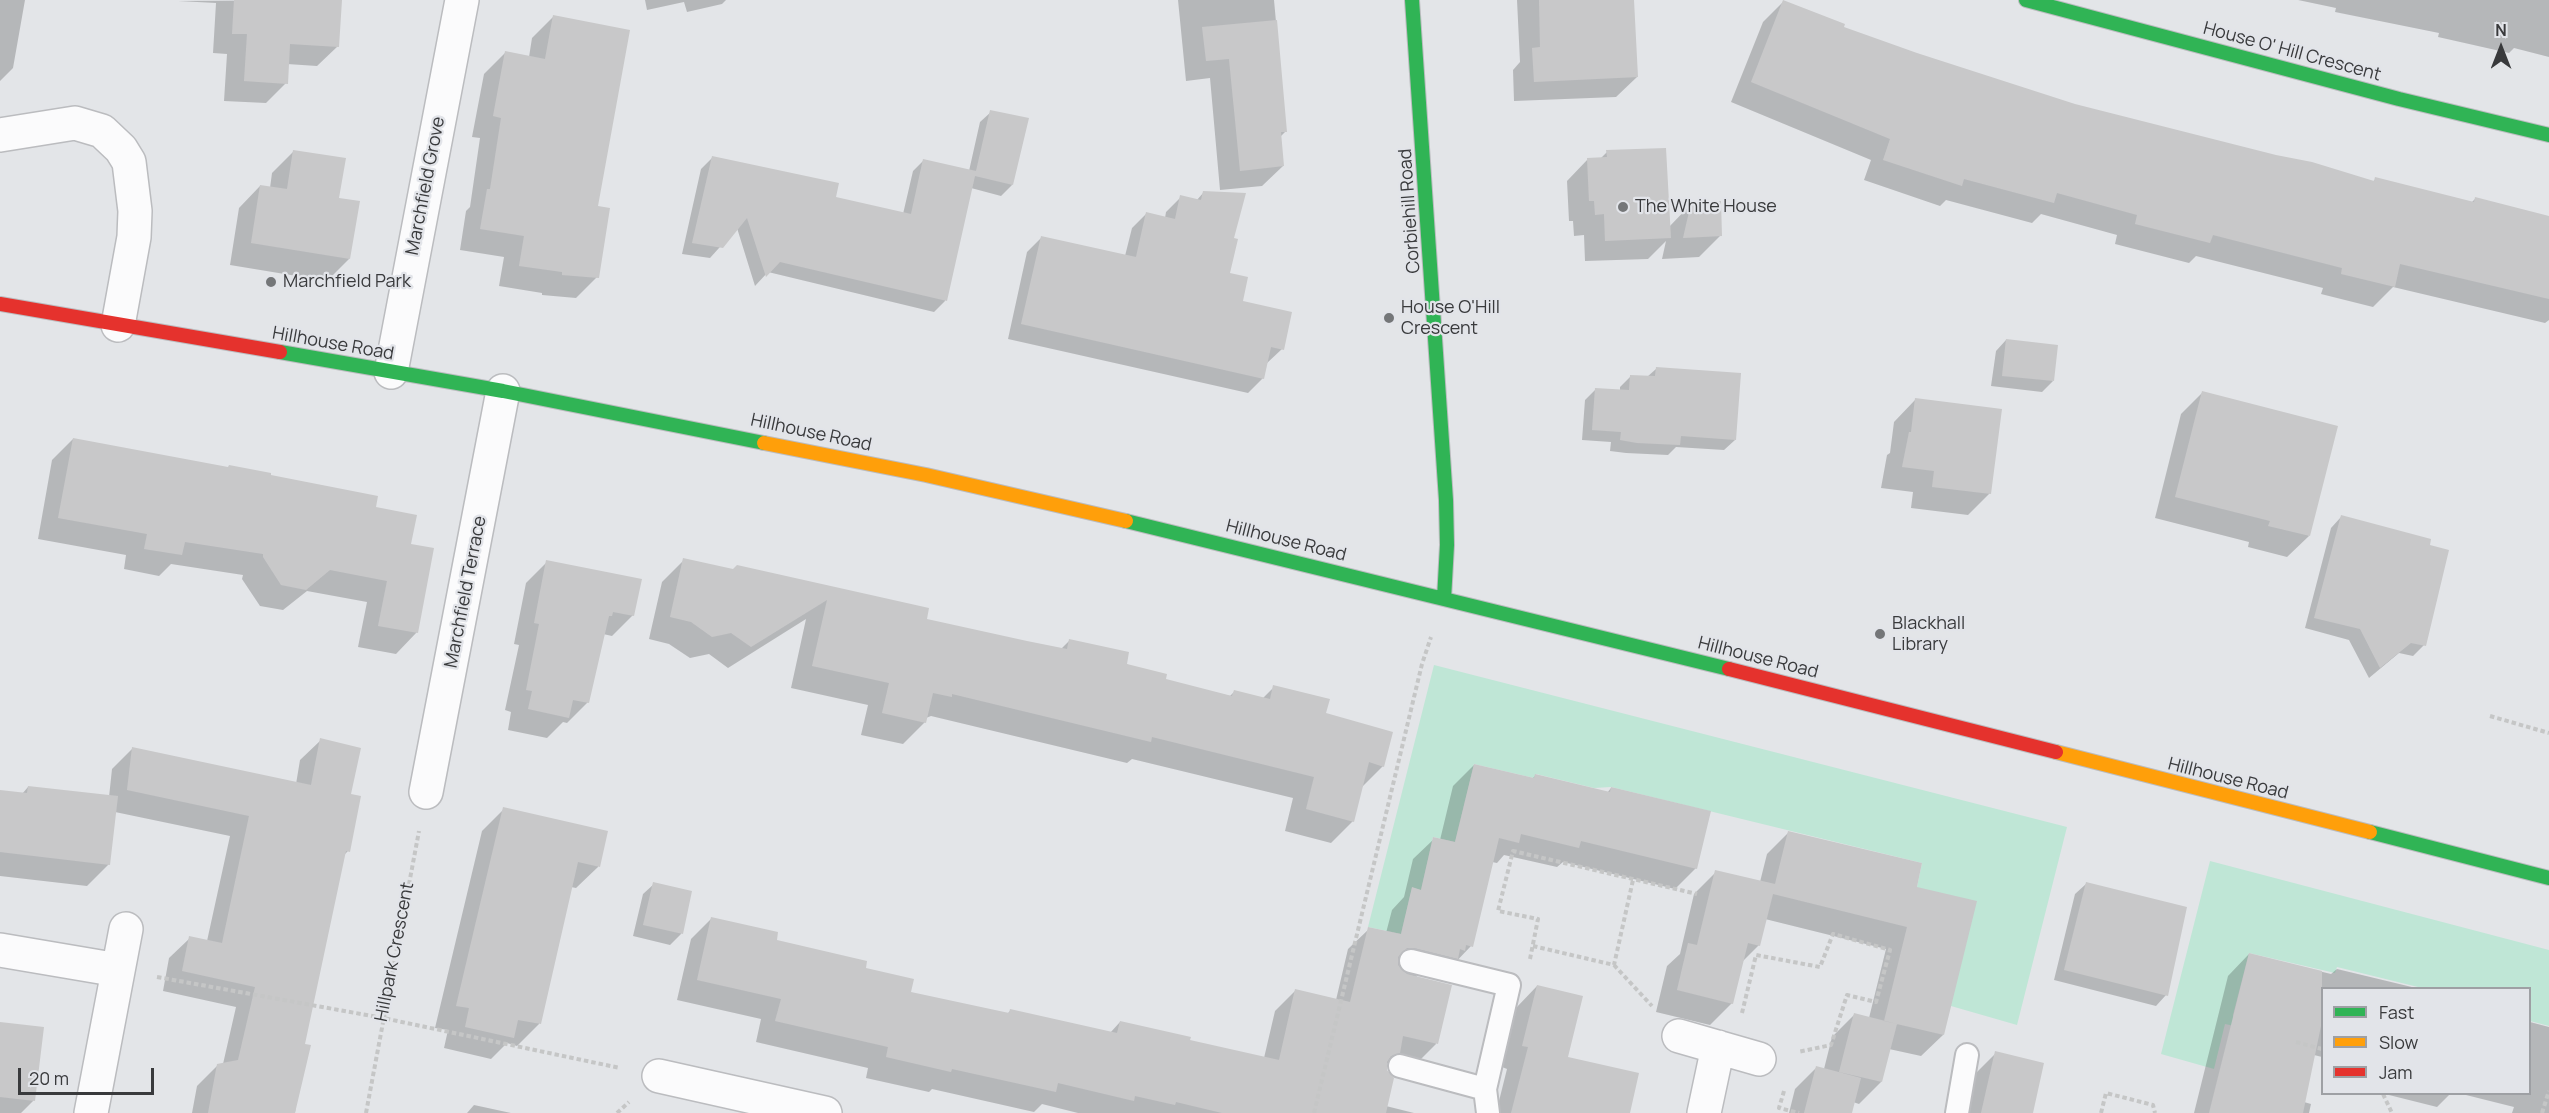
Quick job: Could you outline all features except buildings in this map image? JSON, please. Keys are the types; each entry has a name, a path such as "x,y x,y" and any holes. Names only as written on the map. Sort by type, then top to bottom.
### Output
{"main road":[{"name":"Corbiehill Road","path":"1412,0 1446,501 1447,545 1444,599"},
{"name":"House O' Hill Crescent","path":"2026,0 2399,99 2549,135"},
{"name":"Hillhouse Road","path":"0,304 503,391 926,475 1208,540 1755,675 2046,752 2549,878"}],"street":[{"name":"Marchfield Grove","path":"391,372 462,0"},
{"path":"0,135 75,123 102,131 121,149 129,162 135,211 134,237 118,325"},
{"name":"Marchfield Terrace","path":"426,792 503,391"},
{"path":"91,1113 126,929"},
{"path":"0,950 118,970"},
{"path":"1679,1036 1737,1053 1704,1113"},
{"path":"659,1076 825,1113"}],"lane":[{"path":"1411,961 1509,985 1485,1089 1488,1113"},
{"path":"1957,1113 1967,1055"},
{"path":"1400,1066 1485,1089"}],"path":[{"path":"1314,1113 1422,664 1444,599"},
{"path":"2490,716 2549,733"},
{"name":"Hillpark Crescent","path":"366,1113 426,792"},
{"path":"1509,985 1530,960 1538,919 1498,911 1514,851 1697,894"},
{"path":"1614,965 1633,880"},
{"path":"1833,934 1890,950 1876,1002 1847,995 1831,1045 1737,1053 1756,955 1820,967 1833,934"},
{"path":"1533,946 1614,965 1679,1036"},
{"path":"118,970 383,1018 659,1076"},
{"path":"2296,1042 2321,1049"},
{"path":"2542,1113 2549,1091"},
{"path":"2101,1113 2106,1093 2153,1105 2155,1113"},
{"path":"2383,1095 2392,1113"}],"green space":[{"path":"1434,665 2067,827 2017,1025 1951,1006 1917,887 1922,863 1611,787 1594,788 1536,774 1534,778 1474,764 1455,842 1433,837 1421,890 1412,888 1401,934 1368,927"},
{"path":"2210,861 2549,950 2549,1026 2531,1021 2531,987 2418,987 2337,967 2335,973 2249,953 2233,1015 2234,1026 2225,1024 2214,1069 2161,1054"}],"traffic: fast":[{"path":"1412,0 1446,500 1447,545 1444,599"},
{"path":"2026,0 2399,99 2549,135"},
{"path":"280,352 503,391 764,443"},
{"path":"1126,521 1729,669"},
{"path":"2370,832 2549,878"}],"traffic: slow":[{"path":"764,443 926,475 1126,521"},
{"path":"2056,752 2370,832"}],"traffic: jam":[{"path":"0,304 280,352"},
{"path":"1729,669 2056,752"}],"place":[{"name":"The White House","path":"1623,207"},
{"name":"Marchfield Park","path":"271,282"},
{"name":"House O'Hill Crescent","path":"1389,318"},
{"name":"Blackhall Library","path":"1880,634"}]}
